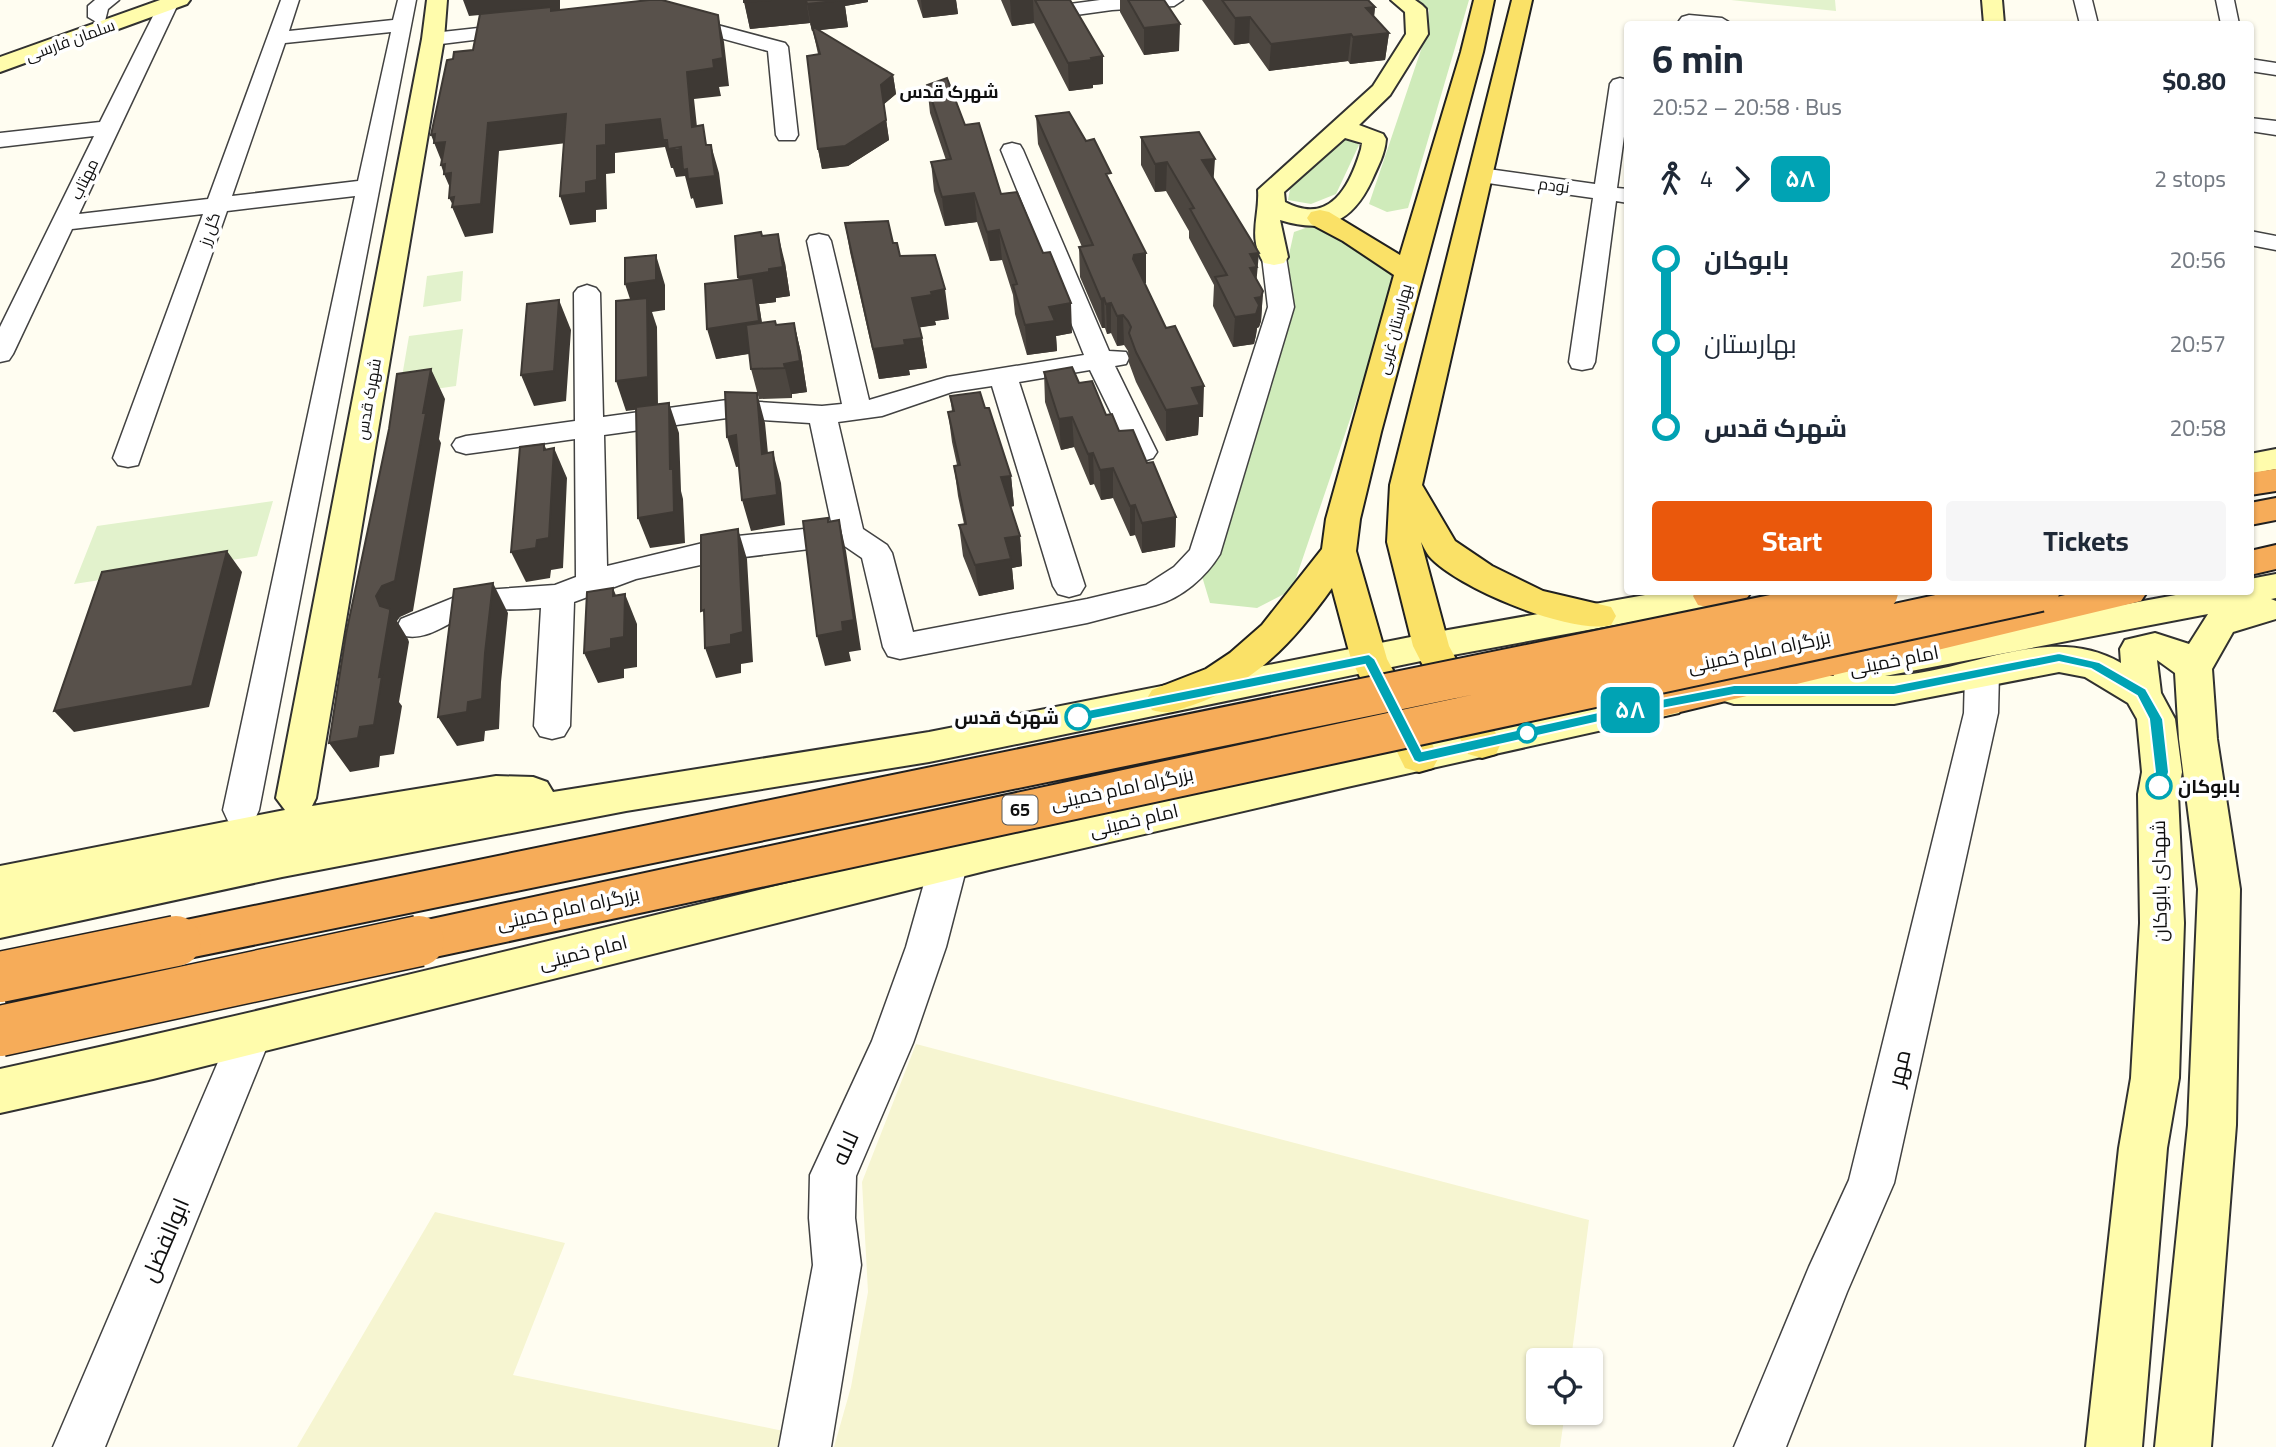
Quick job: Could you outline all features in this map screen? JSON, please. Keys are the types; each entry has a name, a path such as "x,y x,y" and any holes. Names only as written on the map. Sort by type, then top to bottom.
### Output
{"highway":[{"path":"2254,483 2276,480"},
{"path":"2254,513 2276,509"},
{"path":"2254,546 2276,541"},
{"path":"2254,562 2276,557"},
{"name":"بزرگراه امام خمینی","path":"0,976 1863,595"},
{"name":"بزرگراه امام خمینی","path":"0,1031 2026,595"},
{"path":"1630,710 2116,595"}],"main road":[{"name":"بهارستان غربی","path":"1419,757 1369,659 1339,551 1343,519 1363,439 1472,52 1484,0"},
{"path":"1482,743 1431,646 1404,542 1406,485 1522,0"},
{"path":"1349,200 1361,220 1391,229 1408,226 1424,215"},
{"path":"1310,218 1352,235 1409,273"},
{"path":"1363,439 1378,452 1400,453 1415,447"},
{"path":"1406,485 1442,549 1480,575 1534,601 1598,616"},
{"path":"1165,700 1224,677 1268,645 1304,601 1339,551"}],"street":[{"name":"سلمان فارسی","path":"0,52 104,8 145,0"},
{"name":"گل رز","path":"128,458 289,0"},
{"name":"شهرک قدس","path":"296,798 433,39 437,0"},
{"path":"1047,13 1112,4 1174,0"},
{"path":"413,627 470,602 558,596 629,570 728,548 849,534 876,553 900,647 1087,611 1156,594 1166,588 1185,575 1204,554 1221,507 1281,307 1266,221 1272,206 1271,190 1382,90 1417,34 1415,9 1401,0"},
{"path":"1992,0 1994,21"},
{"path":"2083,0 2089,21"},
{"path":"2225,0 2229,21"},
{"name":"سلمان فارسی","path":"0,65 174,2"},
{"name":"مهتاب","path":"4,339 174,2"},
{"path":"241,810 404,13 276,38"},
{"path":"655,14 778,47 788,135"},
{"path":"433,39 544,27"},
{"path":"2254,66 2276,69"},
{"path":"1582,362 1616,194 1620,84"},
{"path":"1273,257 1280,238 1310,218 1338,211 1349,200 1374,151 1374,139 1392,105 1382,90"},
{"path":"2254,125 2276,128"},
{"path":"0,140 109,128"},
{"path":"1339,131 1353,131 1374,139"},
{"path":"1012,150 1107,359 1143,452"},
{"name":"نودم","path":"1481,175 1616,194"},
{"path":"66,216 370,182"},
{"path":"1272,206 1286,215 1310,218"},
{"path":"2254,239 2276,243"},
{"path":"819,241 857,410"},
{"path":"587,293 593,584"},
{"path":"466,445 727,410 822,415 882,407 947,385 1107,359"},
{"path":"1003,376 1069,586"},
{"path":"822,415 849,534"},
{"path":"2254,463 2276,460"},
{"name":"امام خمینی","path":"2254,591 2276,586"},
{"path":"0,919 282,860 626,794 929,747 1431,646 1713,595"},
{"name":"امام خمینی","path":"0,1091 251,1034 949,862 1630,710 2237,595"},
{"path":"552,726 558,596"},
{"path":"2183,1447 2212,1125 2219,890 2199,738 2193,669 2220,623 2276,607"},
{"path":"2141,693 2138,649 2152,645 2178,652 2193,669"},
{"path":"1734,690 1894,690 2059,658 2095,665 2141,693"},
{"name":"مهر","path":"1760,1447 1826,1284 1871,1183 1981,713 1982,673"},
{"name":"شهدای بابوکان","path":"2114,1447 2143,1148 2155,1078 2162,923 2158,794 2162,772 2156,719 2141,693"},
{"path":"715,781 797,805 809,813 816,823 818,833 805,866 784,887 737,914"},
{"path":"0,884 291,826 496,792 626,794"},
{"name":"لاله","path":"805,1447 837,1265 832,1218 833,1175 892,1043 926,947 949,862"},
{"name":"ابوالفضل","path":"79,1447 251,1034"}],"green space":[{"path":"1412,0 1469,0 1408,208 1387,212 1369,204 1425,38 1429,10"},
{"path":"1731,0 1835,0 1836,11"},
{"path":"1345,136 1359,145 1336,194 1311,204 1288,200 1290,189"},
{"path":"1317,224 1399,275 1292,590 1257,608 1210,603 1201,573 1290,308 1288,259 1294,232"},
{"path":"463,271 461,301 423,307 427,276"},
{"path":"463,329 456,386 399,394 409,336"},
{"path":"273,501 257,556 74,584 97,526"},
{"path":"916,1044 1589,1220 1573,1348 1526,1348 1526,1425 1563,1425 1560,1447 834,1447 851,1387 868,1292 862,1182"},
{"path":"435,1212 565,1243 513,1375 788,1432 783,1447 297,1447"}],"building":[{"path":"662,0 718,15 723,58 713,60 714,68 687,72 692,127 703,125 706,145 711,145 715,176 688,179 687,169 683,170 681,147 668,149 667,140 663,140 660,119 606,125 606,145 597,146 597,180 586,182 586,193 560,196 566,114 488,123 481,204 452,207 454,197 449,198 451,173 444,174 445,164 441,165 445,142 434,143 435,134 431,135 447,60 453,59 454,52 473,50 480,14 551,7 551,11"},
{"path":"806,0 844,0 807,4"},
{"path":"1035,0 1070,0 1103,56 1068,63"},
{"path":"1128,0 1164,0 1180,24 1144,28"},
{"path":"1222,0 1368,0 1375,7 1366,8 1389,33 1353,37 1351,34 1271,44 1250,17 1235,18"},
{"path":"812,26 893,75 881,85 886,120 845,146 818,149 807,56 820,54"},
{"path":"947,78 965,125 979,123 1001,194 1017,192 1043,253 1050,252 1071,303 1049,307 1055,321 1025,325 1013,285 1017,284 999,230 987,232 974,193 942,197 931,162 951,159 927,85"},
{"path":"1069,112 1086,141 1094,139 1111,173 1106,174 1146,253 1134,255 1133,259 1166,328 1175,326 1204,386 1192,388 1200,405 1166,410 1136,352 1128,321 1123,315 1117,316 1111,303 1106,304 1104,298 1101,299 1079,247 1093,245 1036,116"},
{"path":"1199,132 1215,159 1202,160 1259,253 1250,254 1257,267 1250,268 1263,291 1261,297 1255,298 1259,305 1256,314 1235,317 1215,277 1227,275 1190,209 1194,208 1167,162 1155,164 1141,137"},
{"path":"888,221 893,243 897,243 900,256 935,255 945,289 931,292 932,295 912,298 922,338 904,340 905,345 873,349 845,223"},
{"path":"761,232 762,236 778,234 783,267 738,277 735,236"},
{"path":"656,255 656,280 625,284 625,258"},
{"path":"753,278 759,321 707,329 705,284"},
{"path":"647,298 648,377 616,381 616,301"},
{"path":"559,300 554,371 521,375 527,304"},
{"path":"775,321 776,325 794,323 800,361 784,364 785,368 751,369 746,325"},
{"path":"1072,367 1079,383 1092,381 1106,415 1112,414 1119,431 1133,430 1147,463 1153,462 1176,517 1142,523 1135,505 1130,506 1113,468 1100,470 1093,453 1088,454 1072,417 1059,419 1044,372"},
{"path":"431,369 423,413 426,413 395,581 382,586 376,596 380,606 390,609 390,612 374,725 360,727 358,738 329,743 346,634 389,429 397,374"},
{"path":"725,392 757,393 762,454 773,452 777,495 742,500 736,435 727,437"},
{"path":"980,392 985,408 989,408 1011,476 1001,477 1020,536 1005,538 1011,559 975,565 959,525 966,524 954,466 960,465 948,412 954,411 950,396"},
{"path":"669,403 674,512 638,518 636,407"},
{"path":"544,444 544,450 554,448 549,538 537,540 536,548 511,552 520,447"},
{"path":"828,518 828,522 839,520 854,620 842,622 843,631 817,636 803,521"},
{"path":"738,529 743,632 731,635 731,644 705,648 704,610 701,611 701,535"},
{"path":"227,551 192,686 54,711 102,572"},
{"path":"493,583 482,699 468,702 467,712 438,717 454,589"},
{"path":"613,588 613,596 625,594 624,637 611,639 611,648 584,653 587,592"}],"bus line":[{"name":"۵۸","path":"1078,717 1369,659 1419,757 1734,690 1894,690 2059,658 2095,665 2141,693 2156,719 2162,772 2159,786"}],"place":[{"name":"شهرک قدس","path":"1078,717"},
{"name":"بابوکان","path":"2159,786"}],"district":[{"name":"شهرک قدس","path":"949,92"}]}
